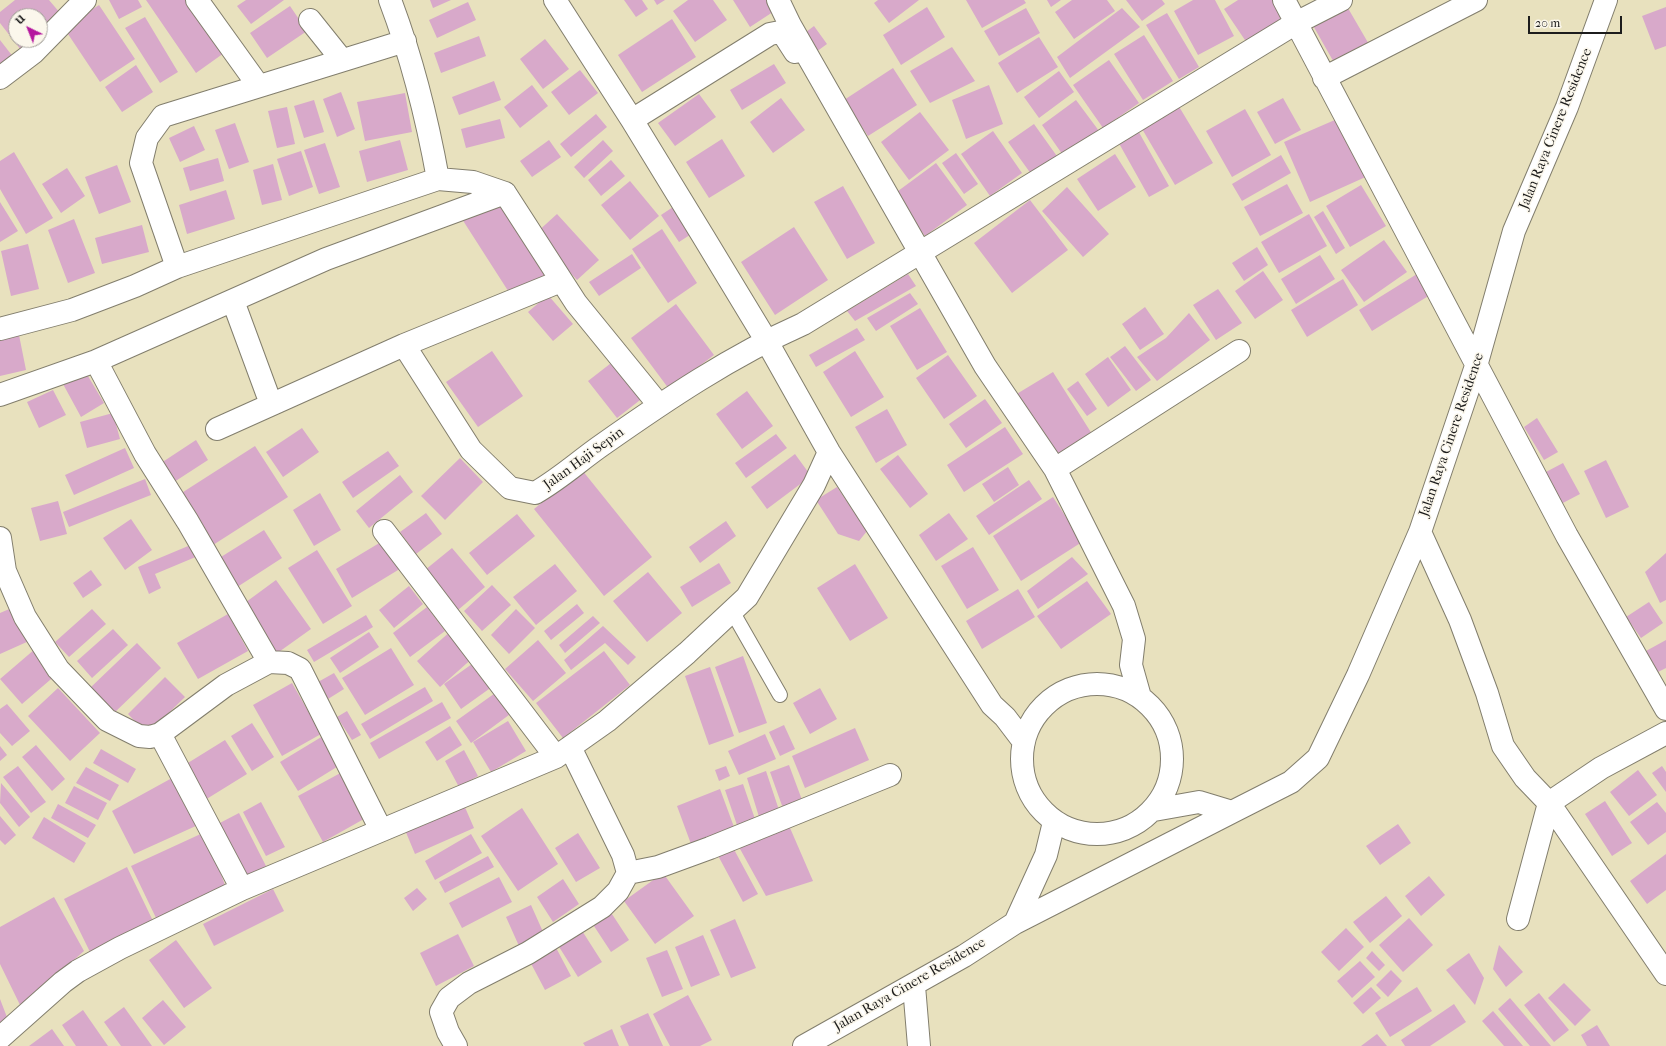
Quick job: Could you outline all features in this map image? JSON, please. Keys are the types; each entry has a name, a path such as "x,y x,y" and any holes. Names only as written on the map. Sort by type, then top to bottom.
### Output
{"street":[{"path":"0,78 33,53 85,0"},
{"path":"197,0 258,85"},
{"path":"390,0 405,41 432,142 438,179"},
{"path":"555,0 632,120 766,340 829,452 992,704 1005,717 1027,733"},
{"path":"778,0 790,25 917,255"},
{"path":"1284,0 1567,536 1666,709"},
{"name":"Jalan Haji Sepin","path":"404,345 471,450 510,488 536,493 558,480 599,447 659,405 766,340 803,324 1296,23 1341,0"},
{"path":"1324,78 1476,0"},
{"name":"Jalan Raya Cinere Residence","path":"804,1046 914,986 1015,923 1291,782 1318,758 1358,675 1420,532 1476,366 1514,231 1567,107 1604,5 1624,0"},
{"path":"310,20 342,60"},
{"path":"632,120 770,34 780,32 791,45 917,255 986,366 1055,469 1124,606 1134,639 1131,665 1140,697"},
{"path":"178,267 141,163 147,138 163,116 258,85 405,41"},
{"path":"0,329 72,310 135,286 178,267 438,179 473,182 505,193 576,302 659,405"},
{"path":"0,395 96,361 326,259 505,193"},
{"path":"217,429 404,345 561,281"},
{"path":"233,301 270,404"},
{"path":"1055,469 1239,351"},
{"path":"96,361 145,454 188,522 269,662"},
{"path":"0,1038 62,982 78,971 181,918 242,889 563,752 607,721 687,653 747,597 773,556 814,485 829,452"},
{"path":"384,530 563,752 623,855 628,873 618,891 602,907 528,953 469,983 449,998 441,1012 448,1032 456,1046"},
{"path":"1420,532 1460,620 1487,694 1503,746 1525,778 1549,803 1666,974"},
{"path":"0,538 6,571 26,618 58,669 107,720 139,736 150,737 160,734 226,685 269,662 288,663 300,669 381,830"},
{"path":"1106,684 1131,665"},
{"path":"1088,684 1106,684 1124,688 1140,697 1154,709 1164,724 1171,741 1173,759 1172,769 1171,777 1164,794 1154,810 1140,822 1124,830 1106,835 1088,835 1062,826 1040,810 1030,795 1023,778 1021,759 1027,733 1040,710 1054,697 1070,689 1088,684"},
{"path":"1518,919 1549,803 1600,768 1666,733"},
{"path":"160,734 242,889"},
{"path":"1172,769 1199,802"},
{"path":"628,873 658,867 710,848 890,775"},
{"path":"1154,810 1199,802 1232,812"},
{"path":"1015,923 1046,855 1062,826"},
{"path":"914,986 919,1046"}],"lane":[{"path":"732,611 780,695"}],"building":[{"path":"15,0 49,0 66,20 48,35 48,8 8,8 8,33 0,23 0,12"},
{"path":"109,0 138,0 142,7 119,19"},
{"path":"146,0 187,0 224,53 196,73"},
{"path":"246,0 284,0 251,24 237,6"},
{"path":"430,0 451,0 433,8"},
{"path":"624,0 642,0 648,9 636,17"},
{"path":"654,0 665,0 657,5"},
{"path":"688,0 713,0 727,20 695,42 673,11"},
{"path":"733,0 774,0 779,8 750,27"},
{"path":"878,0 919,0 889,23 874,3"},
{"path":"966,0 1024,0 1026,3 982,28"},
{"path":"1047,0 1061,0 1051,7"},
{"path":"1072,0 1107,0 1115,11 1074,39 1055,12"},
{"path":"1126,0 1162,0 1165,4 1142,21"},
{"path":"1193,0 1215,0 1234,36 1198,55 1174,11"},
{"path":"1238,0 1278,0 1290,19 1249,46 1224,9"},
{"path":"468,2 476,20 437,38 429,20"},
{"path":"1345,3 1370,46 1336,66 1311,22"},
{"path":"99,5 135,59 100,82 64,28"},
{"path":"290,6 307,31 267,58 250,33"},
{"path":"927,7 945,37 901,65 883,35"},
{"path":"1666,7 1666,46 1655,50 1642,16"},
{"path":"1026,8 1040,33 999,56 984,31"},
{"path":"1122,8 1140,27 1070,78 1057,57"},
{"path":"1167,13 1199,67 1179,79 1146,25"},
{"path":"145,17 178,72 160,83 125,28"},
{"path":"672,19 696,57 642,92 618,55"},
{"path":"814,26 827,44 816,52 802,35"},
{"path":"1144,35 1173,81 1143,100 1114,54"},
{"path":"479,36 486,56 441,73 434,53"},
{"path":"1039,37 1058,67 1017,93 998,63"},
{"path":"545,39 569,69 543,89 520,59"},
{"path":"0,40 14,58 0,70"},
{"path":"952,47 975,81 930,103 910,71"},
{"path":"19,48 31,48 24,54"},
{"path":"1109,60 1139,103 1103,128 1073,85"},
{"path":"774,64 786,83 742,110 730,90"},
{"path":"136,65 153,92 122,112 105,87"},
{"path":"893,68 917,105 868,136 844,100"},
{"path":"580,70 598,93 569,115 551,92"},
{"path":"1059,71 1074,92 1039,118 1024,97"},
{"path":"494,81 501,100 459,115 452,97"},
{"path":"532,85 548,106 520,128 504,107"},
{"path":"989,85 1003,124 966,139 952,100"},
{"path":"341,92 355,129 337,137 323,99"},
{"path":"405,93 412,132 365,141 357,102"},
{"path":"699,94 716,117 675,146 658,123"},
{"path":"781,98 805,130 773,153 750,122"},
{"path":"1283,98 1301,130 1275,144 1257,112"},
{"path":"314,100 324,132 304,138 294,106"},
{"path":"1076,100 1102,135 1067,161 1042,125"},
{"path":"1175,100 1213,163 1175,185 1138,122"},
{"path":"287,107 295,144 277,148 268,111"},
{"path":"1245,109 1271,155 1232,177 1206,131"},
{"path":"920,112 949,150 909,180 881,142"},
{"path":"596,114 607,127 571,157 560,144"},
{"path":"1344,116 1370,175 1310,202 1284,142"},
{"path":"500,119 505,138 466,148 461,129"},
{"path":"235,123 249,162 229,169 215,130"},
{"path":"1034,124 1059,159 1034,178 1008,142"},
{"path":"194,126 205,150 180,162 169,138"},
{"path":"1136,127 1169,186 1149,197 1116,138"},
{"path":"993,131 1022,173 990,196 961,154"},
{"path":"722,139 745,176 709,198 686,162"},
{"path":"400,140 408,170 367,182 359,151"},
{"path":"549,140 561,157 532,177 520,161"},
{"path":"603,140 613,151 584,178 574,167"},
{"path":"325,143 340,187 319,194 304,150"},
{"path":"301,151 313,187 289,196 277,159"},
{"path":"14,152 53,218 26,234 0,189 0,161"},
{"path":"956,153 978,184 964,194 942,163"},
{"path":"1115,154 1136,187 1098,211 1077,179"},
{"path":"1281,155 1291,173 1242,201 1232,184"},
{"path":"218,158 224,181 190,191 183,168"},
{"path":"611,160 625,176 601,196 588,180"},
{"path":"936,163 967,205 925,236 894,194"},
{"path":"273,164 282,200 262,205 253,170"},
{"path":"117,165 131,202 99,214 85,177"},
{"path":"67,168 85,196 61,213 42,184"},
{"path":"630,181 659,216 630,240 601,205"},
{"path":"1287,184 1303,213 1260,236 1244,207"},
{"path":"1361,185 1386,226 1350,247 1326,206"},
{"path":"843,186 875,243 847,259 814,202"},
{"path":"1067,187 1109,234 1083,257 1042,211"},
{"path":"226,190 235,219 187,234 179,205"},
{"path":"497,196 548,274 512,297 462,219"},
{"path":"1030,200 1068,250 1012,293 974,243"},
{"path":"0,202 18,231 0,242"},
{"path":"679,203 696,231 679,242 661,215"},
{"path":"1323,211 1345,248 1336,254 1314,217"},
{"path":"557,214 599,260 577,280 535,234"},
{"path":"1309,214 1327,246 1279,273 1261,242"},
{"path":"74,219 95,273 68,283 48,230"},
{"path":"142,225 149,252 102,264 95,238"},
{"path":"794,227 828,280 775,315 741,262"},
{"path":"662,229 697,283 668,303 632,249"},
{"path":"1384,240 1407,272 1364,302 1341,270"},
{"path":"28,244 39,289 11,296 1,251"},
{"path":"1257,247 1268,265 1244,281 1232,263"},
{"path":"632,254 641,268 599,296 589,282"},
{"path":"1320,255 1335,279 1296,304 1281,279"},
{"path":"1263,271 1283,300 1255,319 1235,291"},
{"path":"908,274 916,286 855,321 847,311"},
{"path":"1417,274 1430,295 1372,331 1359,310"},
{"path":"1343,279 1358,305 1307,337 1291,310"},
{"path":"1218,289 1242,323 1216,340 1193,305"},
{"path":"910,293 918,304 876,331 867,318"},
{"path":"548,295 573,324 553,341 528,312"},
{"path":"676,304 714,355 669,389 631,338"},
{"path":"1145,307 1164,334 1140,350 1122,324"},
{"path":"920,308 947,352 917,370 890,326"},
{"path":"1189,313 1210,340 1157,381 1137,357 1166,338"},
{"path":"857,328 865,340 816,367 809,355"},
{"path":"19,335 26,370 0,376 0,339"},
{"path":"1125,346 1151,380 1136,391 1110,357"},
{"path":"492,351 523,396 478,427 446,382"},
{"path":"855,351 884,397 851,417 823,372"},
{"path":"948,355 977,396 944,419 916,378"},
{"path":"1108,357 1131,390 1108,407 1085,374"},
{"path":"615,360 644,397 617,418 588,381"},
{"path":"85,371 104,403 81,417 63,384"},
{"path":"1053,372 1092,434 1054,457 1015,395"},
{"path":"1078,381 1097,409 1087,416 1067,389"},
{"path":"53,390 66,415 39,428 27,402"},
{"path":"747,391 773,426 742,449 716,414"},
{"path":"985,399 1002,423 966,448 949,424"},
{"path":"887,409 907,445 876,463 855,427"},
{"path":"113,413 120,439 87,448 80,422"},
{"path":"1537,418 1558,452 1544,460 1524,427"},
{"path":"1005,427 1023,454 964,492 947,465"},
{"path":"302,428 319,452 283,477 266,452"},
{"path":"776,434 787,448 746,478 735,463"},
{"path":"196,440 208,460 171,484 158,465"},
{"path":"255,446 288,497 213,545 180,494"},
{"path":"125,448 134,468 74,495 65,475"},
{"path":"388,451 399,466 353,498 342,482"},
{"path":"795,454 811,476 767,509 751,487"},
{"path":"898,455 928,494 910,508 880,469"},
{"path":"460,458 483,482 445,520 421,496"},
{"path":"1606,460 1629,507 1606,518 1584,471"},
{"path":"1563,463 1580,494 1561,504 1544,473"},
{"path":"1008,467 1019,485 994,502 982,484"},
{"path":"582,470 652,557 604,596 534,509"},
{"path":"400,475 413,492 369,528 356,511"},
{"path":"145,479 151,495 69,527 63,512"},
{"path":"1029,480 1042,499 989,535 976,516"},
{"path":"837,487 867,531 859,541 838,534 816,500"},
{"path":"320,493 341,530 314,546 293,510"},
{"path":"1053,497 1082,542 1021,581 993,536"},
{"path":"58,501 67,534 40,541 31,508"},
{"path":"426,513 442,534 416,554 400,532"},
{"path":"949,513 968,539 936,561 919,535"},
{"path":"517,514 535,536 487,575 469,553"},
{"path":"131,519 152,550 125,570 103,538"},
{"path":"726,521 736,536 700,563 689,547"},
{"path":"264,530 282,558 231,591 213,562"},
{"path":"386,539 403,567 352,598 336,569"},
{"path":"193,544 198,556 155,574 161,588 149,594 138,567"},
{"path":"973,547 999,590 967,609 941,566"},
{"path":"452,548 485,587 458,610 425,570"},
{"path":"317,550 352,606 323,624 288,568"},
{"path":"1666,553 1666,600 1660,603 1645,572"},
{"path":"1072,557 1088,574 1038,609 1027,591"},
{"path":"719,563 731,583 692,607 680,587"},
{"path":"555,564 577,591 536,625 513,597"},
{"path":"855,564 888,618 850,641 817,588"},
{"path":"91,570 102,585 83,598 73,583"},
{"path":"648,572 682,613 647,642 613,601"},
{"path":"276,580 311,629 276,654 242,605"},
{"path":"1087,581 1111,614 1061,649 1037,616"},
{"path":"492,585 511,605 482,631 464,611"},
{"path":"409,586 423,604 394,628 379,610"},
{"path":"1018,589 1035,617 982,649 966,621"},
{"path":"1649,602 1663,623 1641,638 1626,617"},
{"path":"577,604 584,613 551,640 544,631"},
{"path":"14,607 29,641 0,654 0,613"},
{"path":"427,607 445,631 410,657 393,633"},
{"path":"92,609 106,624 69,657 55,642"},
{"path":"516,609 535,628 509,654 491,635"},
{"path":"228,614 248,651 198,679 177,643"},
{"path":"366,615 373,627 314,662 307,650"},
{"path":"593,616 600,623 565,653 559,645"},
{"path":"603,626 636,657 628,665 605,643 571,670 564,660"},
{"path":"113,629 128,645 92,678 77,661"},
{"path":"452,630 475,656 440,687 417,661"},
{"path":"369,632 379,647 340,673 330,658"},
{"path":"538,640 566,673 533,701 505,669"},
{"path":"1666,640 1666,668 1658,672 1646,651"},
{"path":"137,643 161,668 114,713 90,688"},
{"path":"391,648 414,685 365,715 342,678"},
{"path":"35,649 57,674 22,704 0,679"},
{"path":"604,651 630,685 563,738 536,703"},
{"path":"743,656 767,723 739,733 715,667"},
{"path":"479,659 496,684 461,709 444,684"},
{"path":"710,667 734,736 709,745 685,676"},
{"path":"334,673 344,689 328,699 318,682"},
{"path":"165,677 185,697 147,734 128,714"},
{"path":"292,683 321,734 282,756 253,705"},
{"path":"425,687 433,701 370,739 361,724"},
{"path":"58,688 100,733 70,761 28,716"},
{"path":"820,688 837,719 810,734 793,703"},
{"path":"498,691 513,712 471,743 456,721"},
{"path":"442,702 451,718 379,759 370,743"},
{"path":"7,704 30,731 12,746 0,733 0,709"},
{"path":"347,711 361,735 352,740 337,717"},
{"path":"508,721 526,751 491,772 473,742"},
{"path":"252,723 274,757 252,771 231,736"},
{"path":"784,725 795,749 780,756 769,732"},
{"path":"450,726 462,745 437,761 425,742"},
{"path":"855,728 869,760 805,788 792,756"},
{"path":"765,734 776,759 739,775 728,751"},
{"path":"323,736 340,765 298,791 280,762"},
{"path":"225,740 247,774 205,800 183,766"},
{"path":"36,745 65,779 52,791 22,757"},
{"path":"0,746 7,755 0,761"},
{"path":"101,749 136,769 128,783 93,763"},
{"path":"464,750 478,776 459,787 445,761"},
{"path":"789,765 805,808 785,814 770,772"},
{"path":"18,766 46,802 31,813 3,777"},
{"path":"726,766 730,776 719,781 715,770"},
{"path":"1662,766 1666,772 1666,792 1652,773"},
{"path":"86,767 119,785 110,801 76,783"},
{"path":"346,770 371,815 323,842 298,796"},
{"path":"1638,770 1657,795 1629,816 1610,792"},
{"path":"766,771 780,813 760,820 747,778"},
{"path":"172,778 198,825 134,854 112,811"},
{"path":"1,783 30,817 19,827 0,803"},
{"path":"743,784 756,822 738,828 725,790"},
{"path":"74,786 107,803 98,820 65,803"},
{"path":"720,789 734,827 691,844 677,806"},
{"path":"1605,801 1632,843 1612,856 1585,814"},
{"path":"261,802 285,847 266,856 243,812"},
{"path":"1657,802 1666,813 1666,832 1648,845 1630,822"},
{"path":"58,804 96,825 88,838 51,818"},
{"path":"464,805 474,828 415,854 405,830"},
{"path":"522,808 558,864 518,891 481,836"},
{"path":"239,813 266,866 243,878 216,825"},
{"path":"0,816 16,835 5,845 0,840"},
{"path":"44,817 86,843 74,863 32,838"},
{"path":"787,821 813,881 766,896 734,838"},
{"path":"1398,824 1411,843 1380,865 1366,846"},
{"path":"205,832 225,885 158,922 131,866"},
{"path":"578,833 600,868 576,882 555,848"},
{"path":"471,834 482,853 435,880 425,861"},
{"path":"730,842 758,894 743,902 715,850"},
{"path":"1666,854 1666,890 1647,904 1630,881"},
{"path":"488,856 494,867 445,893 439,882"},
{"path":"127,867 153,921 90,952 64,899"},
{"path":"663,873 694,916 655,944 624,901"},
{"path":"1429,876 1445,895 1421,916 1405,896"},
{"path":"499,877 512,902 462,928 449,903"},
{"path":"563,879 579,904 553,922 537,897"},
{"path":"417,888 427,899 413,911 404,898"},
{"path":"273,889 284,911 214,946 203,924"},
{"path":"1386,896 1402,916 1370,943 1353,922"},
{"path":"54,897 84,951 21,1007 0,964 0,927"},
{"path":"531,905 544,934 519,946 506,917"},
{"path":"610,911 629,940 611,952 592,923"},
{"path":"1409,918 1433,945 1403,972 1379,945"},
{"path":"735,919 756,968 731,978 710,930"},
{"path":"579,926 602,962 578,977 556,942"},
{"path":"1346,928 1364,947 1339,971 1321,952"},
{"path":"458,934 474,966 436,986 420,953"},
{"path":"703,935 720,975 691,987 675,947"},
{"path":"176,940 212,988 184,1008 149,960"},
{"path":"553,942 571,976 545,990 527,956"},
{"path":"1499,945 1523,972 1506,987 1493,969"},
{"path":"667,950 683,989 662,997 646,958"},
{"path":"1372,951 1385,965 1379,971 1366,958"},
{"path":"1469,953 1484,978 1475,1005 1446,970"},
{"path":"1360,961 1375,977 1352,998 1337,981"},
{"path":"1391,970 1402,981 1388,997 1376,985"},
{"path":"1564,983 1591,1010 1575,1026 1548,998"},
{"path":"1371,987 1381,998 1363,1014 1353,1003"},
{"path":"1417,987 1432,1011 1390,1037 1375,1013"},
{"path":"1539,993 1569,1030 1554,1042 1524,1005"},
{"path":"688,995 712,1040 700,1046 670,1046 653,1014"},
{"path":"1510,998 1551,1046 1530,1046 1498,1009"},
{"path":"0,999 10,1025 0,1028"},
{"path":"163,1000 186,1027 164,1045 142,1018"},
{"path":"1454,1004 1466,1022 1430,1046 1405,1046 1401,1040"},
{"path":"124,1007 152,1046 121,1046 104,1022"},
{"path":"83,1010 108,1046 76,1046 62,1025"},
{"path":"1493,1011 1523,1046 1504,1046 1482,1021"},
{"path":"648,1013 663,1046 629,1046 620,1026"},
{"path":"1597,1025 1610,1046 1587,1046 1581,1035"},
{"path":"52,1029 64,1046 29,1046"},
{"path":"612,1029 619,1046 585,1046 583,1043"},
{"path":"1377,1034 1387,1046 1361,1046"}]}
